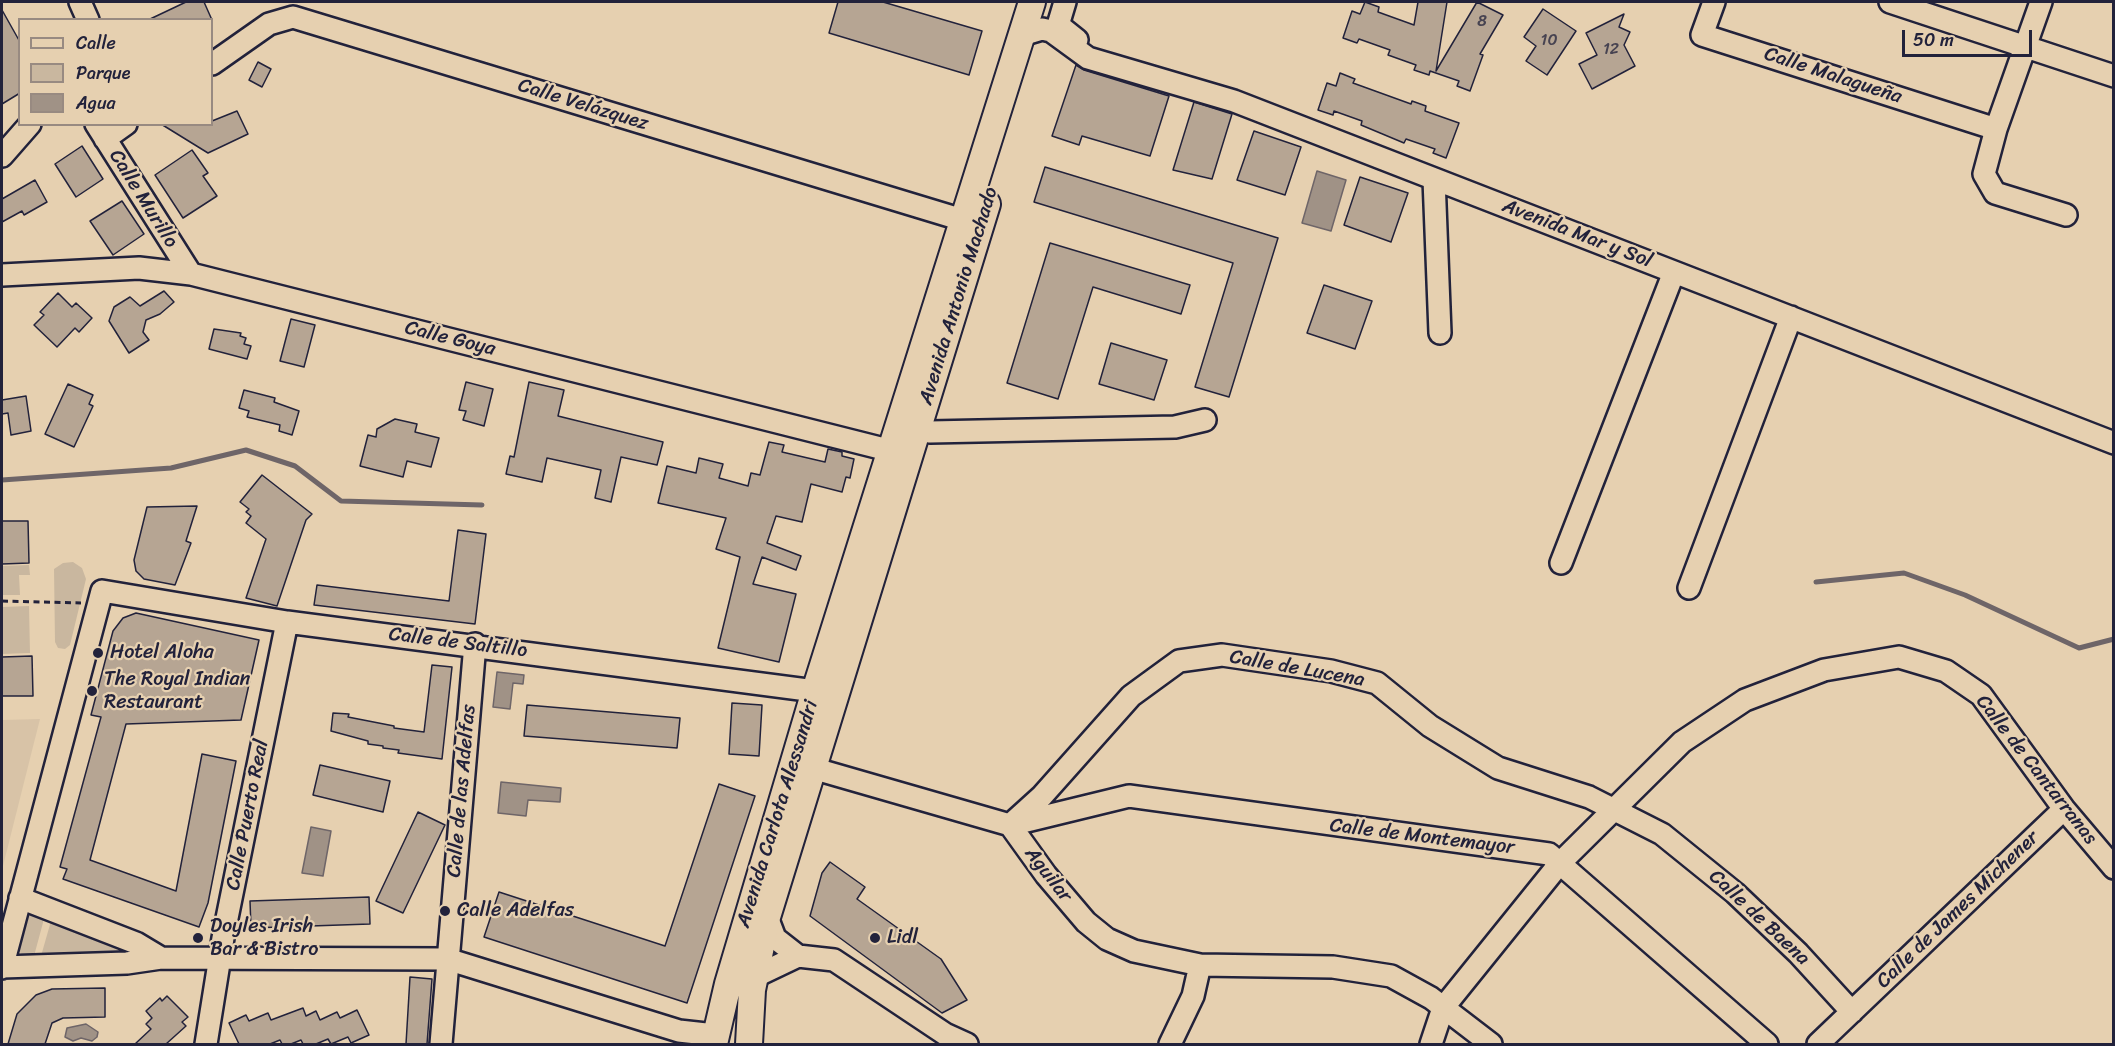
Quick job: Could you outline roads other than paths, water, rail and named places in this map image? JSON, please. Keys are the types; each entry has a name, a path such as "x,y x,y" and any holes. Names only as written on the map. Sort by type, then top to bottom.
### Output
{"main road":[{"name":"Avenida Antonio Machado","path":"1032,2 1032,32"},
{"name":"Avenida Antonio Machado","path":"858,588 892,451 972,223 1032,32 1050,2"},
{"name":"Avenida Antonio Machado","path":"858,588 919,429 972,223"},
{"name":"Avenida Carlota Alessandri","path":"715,1040 753,895 815,691 858,588"},
{"name":"Avenida Carlota Alessandri","path":"749,1044 754,977 767,917 812,768 858,588"}],"street":[{"path":"80,2 87,18"},
{"path":"1065,2 1059,22 1062,28 1079,42 1097,50"},
{"name":"Calle Malagueña","path":"1714,2 1702,34 1996,129"},
{"path":"1890,2 2114,76"},
{"path":"2041,2 1996,129 1984,174 1995,193 2066,215"},
{"name":"Calle Velázquez","path":"213,63 269,24 293,17 972,223"},
{"name":"Avenida Mar y Sol","path":"1032,32 1051,31 1088,58 1234,100 2114,442"},
{"path":"2,156 28,126"},
{"path":"100,132 120,126"},
{"name":"Calle Murillo","path":"100,132 191,274"},
{"path":"1434,178 1440,333"},
{"name":"Calle Goya","path":"2,275 139,268 191,274 892,451"},
{"path":"1561,563 1674,272"},
{"path":"1689,588 1791,317"},
{"path":"919,429 930,432 1175,427 1205,420"},
{"name":"Calle de Saltillo","path":"20,898 100,598 815,691"},
{"name":"Calle Puerto Real","path":"206,1044 219,959 287,622"},
{"name":"Calle de las Adelfas","path":"441,1044 475,645"},
{"name":"Calle de Lucena","path":"1010,825 1042,796 1131,696 1179,662 1222,656 1331,671 1377,683 1430,726 1498,768 1589,797 1616,809"},
{"name":"Calle de Cantarranas","path":"1443,1008 1560,863 1682,742 1745,700 1824,670 1899,657 1946,671 1980,695 2064,809 2114,868"},
{"path":"812,768 1010,825"},
{"name":"Calle de Montemayor","path":"1010,825 1129,796 1549,854 1767,1044"},
{"name":"Calle de Baena","path":"1616,809 1662,834 1735,892 1798,953 1852,1012"},
{"name":"Calle de James Michener","path":"1852,1012 2064,809"},
{"name":"Aguilar","path":"1010,825 1086,922 1107,939 1134,951 1200,965"},
{"path":"161,958 136,943 20,898 2,968 126,963 161,958 447,958 679,1031 715,1040"},
{"path":"767,917 774,938 798,956 834,960 945,1034 967,1044"},
{"path":"754,977 798,956"},
{"path":"1170,1044 1193,996 1200,965 1334,967 1391,976 1431,998 1491,1044"},
{"path":"1431,1044 1443,1008"},
{"path":"1818,1044 1852,1012"}],"water":[{"path":"1317,171 1346,180 1331,231 1302,223"},
{"path":"497,672 524,675 523,684 513,683 510,709 493,707"},
{"path":"501,782 561,788 560,802 528,800 526,816 498,813"},
{"path":"311,827 331,831 323,876 302,873"},
{"path":"86,1024 98,1032 97,1037 92,1041 81,1038 73,1041 65,1037 67,1028"}],"waterway":[{"path":"2,480 171,468 246,450 295,466 341,501 482,505"},
{"path":"1816,582 1904,573 1965,595 2079,648 2114,639"}],"place":[{"name":"Hotel Aloha","path":"98,653"},
{"name":"The Royal Indian Restaurant","path":"92,691"},
{"name":"Calle Adelfas","path":"445,911"},
{"name":"Doyles Irish Bar & Bistro","path":"198,938"},
{"name":"Lidl","path":"875,938"}]}
